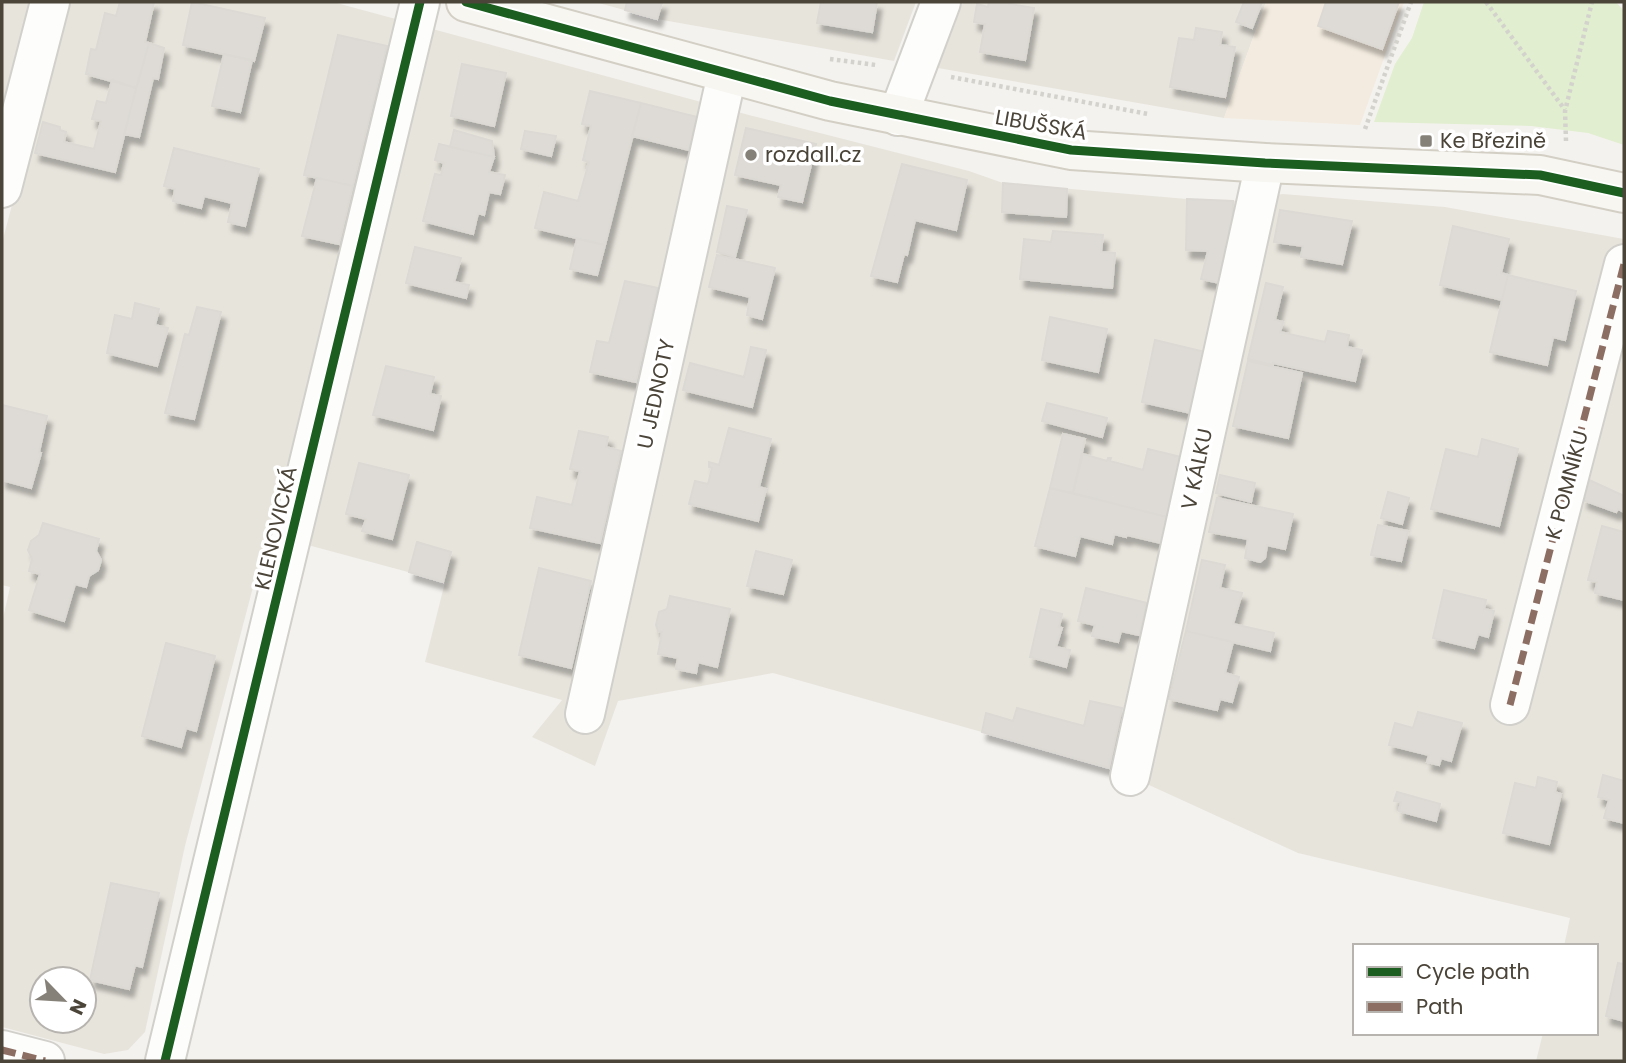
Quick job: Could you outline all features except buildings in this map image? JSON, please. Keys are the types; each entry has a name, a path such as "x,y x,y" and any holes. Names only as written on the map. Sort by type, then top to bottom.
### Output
{"street":[{"path":"2,188 50,2"},
{"name":"KLENOVICKÁ","path":"166,1061 420,2"},
{"name":"LIBUŠSKÁ","path":"466,2 830,101 1070,150 1265,163 1540,175 1624,193"},
{"path":"898,116 941,2"},
{"name":"U JEDNOTY","path":"585,714 727,74"},
{"name":"V KÁLKU","path":"1130,776 1265,163"},
{"name":"K POMNÍKU","path":"1510,705 1624,264"},
{"path":"2,1050 45,1061"}],"path":[{"path":"1363,134 1411,2"},
{"path":"1486,2 1565,111"},
{"path":"1563,179 1565,111 1592,2"},
{"path":"827,58 915,70 1155,115"},
{"path":"1566,140 1578,144"}],"shaded area":[{"path":"2,2 40,2 2,151"},
{"path":"65,2 333,2 749,115 969,171 1003,183 1187,199 1233,201 1283,194 1445,207 1624,239 1624,1061 1536,1061 1542,1035 1598,1035 1598,944 1564,944 1570,918 1298,853 1109,768 773,673 618,701 595,766 532,737 562,700 425,662 445,582 267,534 185,846 145,1032 128,1050 104,1054 32,1035 98,1035 98,965 28,965 28,1034 2,1027 2,623 10,587 2,585 2,243"},
{"path":"595,2 916,2 894,61 657,19"},
{"path":"963,2 1266,2 1224,118 938,68"},
{"path":"1266,2 1404,2 1360,125 1224,118"}],"green space":[{"path":"1424,2 1616,2 1624,11 1624,145 1588,133 1531,126 1374,122 1395,64 1412,38"}],"marked path":[{"path":"1510,705 1624,264"},
{"path":"2,1050 45,1061"}],"cycle path":[{"path":"165,1061 420,2"},
{"path":"466,2 830,101 1071,150 1265,163 1540,175 1624,193"}],"place":[{"name":"Ke Březině","path":"1426,141"},
{"name":"rozdall.cz","path":"751,155"}]}
